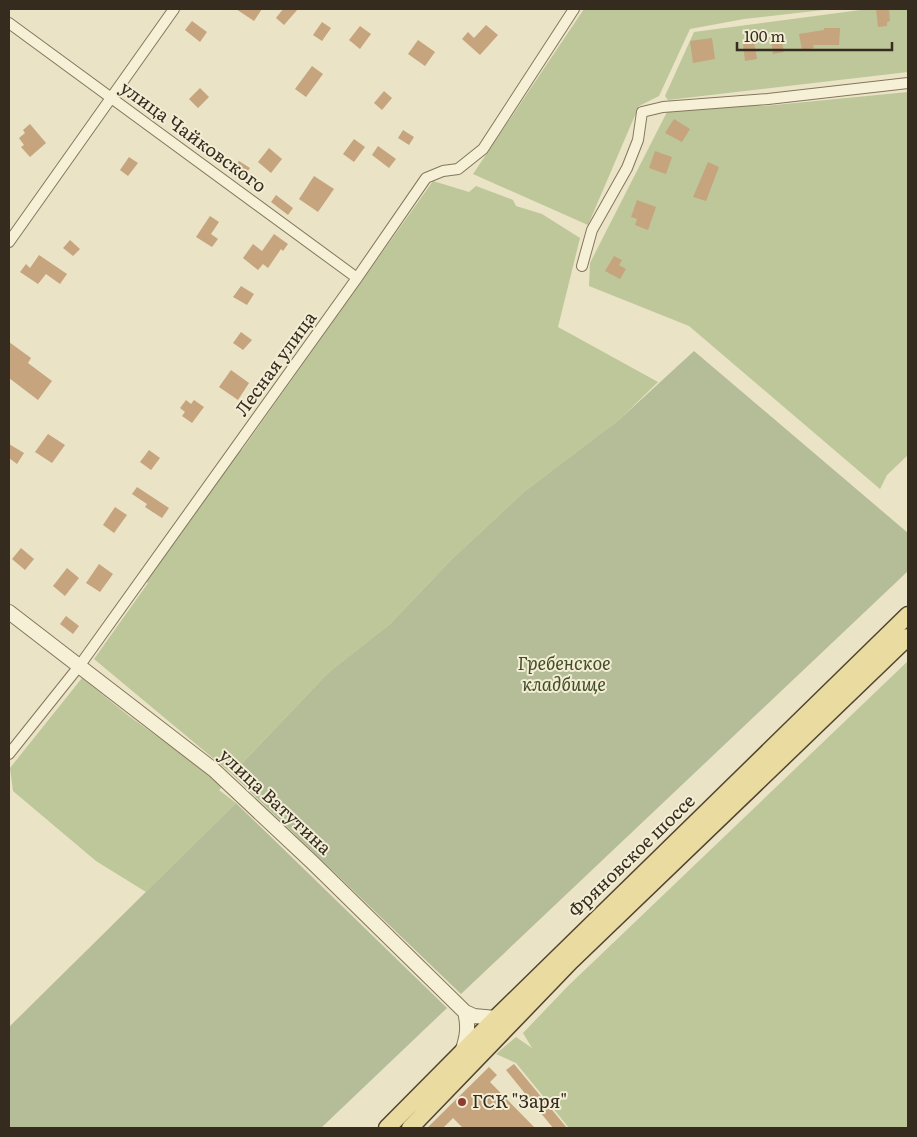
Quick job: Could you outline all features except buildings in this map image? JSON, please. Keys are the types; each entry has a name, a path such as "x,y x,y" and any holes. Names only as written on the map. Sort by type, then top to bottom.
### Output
{"main road":[{"name":"Фряновское шоссе","path":"387,1128 496,1018 908,615"},
{"name":"Фряновское шоссе","path":"410,1128 570,962 908,637"}],"street":[{"path":"9,242 174,9"},
{"name":"Лесная улица","path":"9,754 80,665 357,278 426,178 443,171 458,169 483,149 574,9"},
{"name":"улица Чайковского","path":"9,23 357,278"},
{"path":"582,266 592,230 627,168 638,140 642,112 663,107 908,83"},
{"name":"улица Ватутина","path":"9,612 214,770 319,868 465,1012"},
{"path":"465,1012 474,1016 496,1018"},
{"path":"461,1054 468,1036 468,1022 465,1012"}],"green space":[{"path":"584,9 832,9 744,19 690,29 659,96 639,106 588,225 473,174"},
{"path":"868,9 908,9 908,72 668,100 665,96 694,32"},
{"path":"908,92 908,455 887,475 880,489 689,326 589,286 590,263 667,112 740,104 764,106"},
{"path":"433,181 469,192 476,186 513,200 516,206 542,214 580,238 558,327 658,382 620,419 525,491 452,559 390,624 329,672 232,774 94,659 148,583 146,582 147,577 239,449 242,450 341,310 341,305 356,283 359,285"},
{"name":"Гребенское кладбище","path":"694,351 908,533 908,571 461,994 232,774 329,672 390,624 452,559 525,491 620,419"},
{"path":"908,661 908,1128 569,1128 516,1063 496,1054 516,1037 532,1048 523,1033 568,986"},
{"path":"82,678 129,716 224,785 219,790 236,803 146,892 96,861 13,791 10,768"},
{"path":"236,803 447,1008 321,1128 9,1128 9,1027"}],"place":[{"name":"ГСК \"Заря\"","path":"462,1102"}]}
